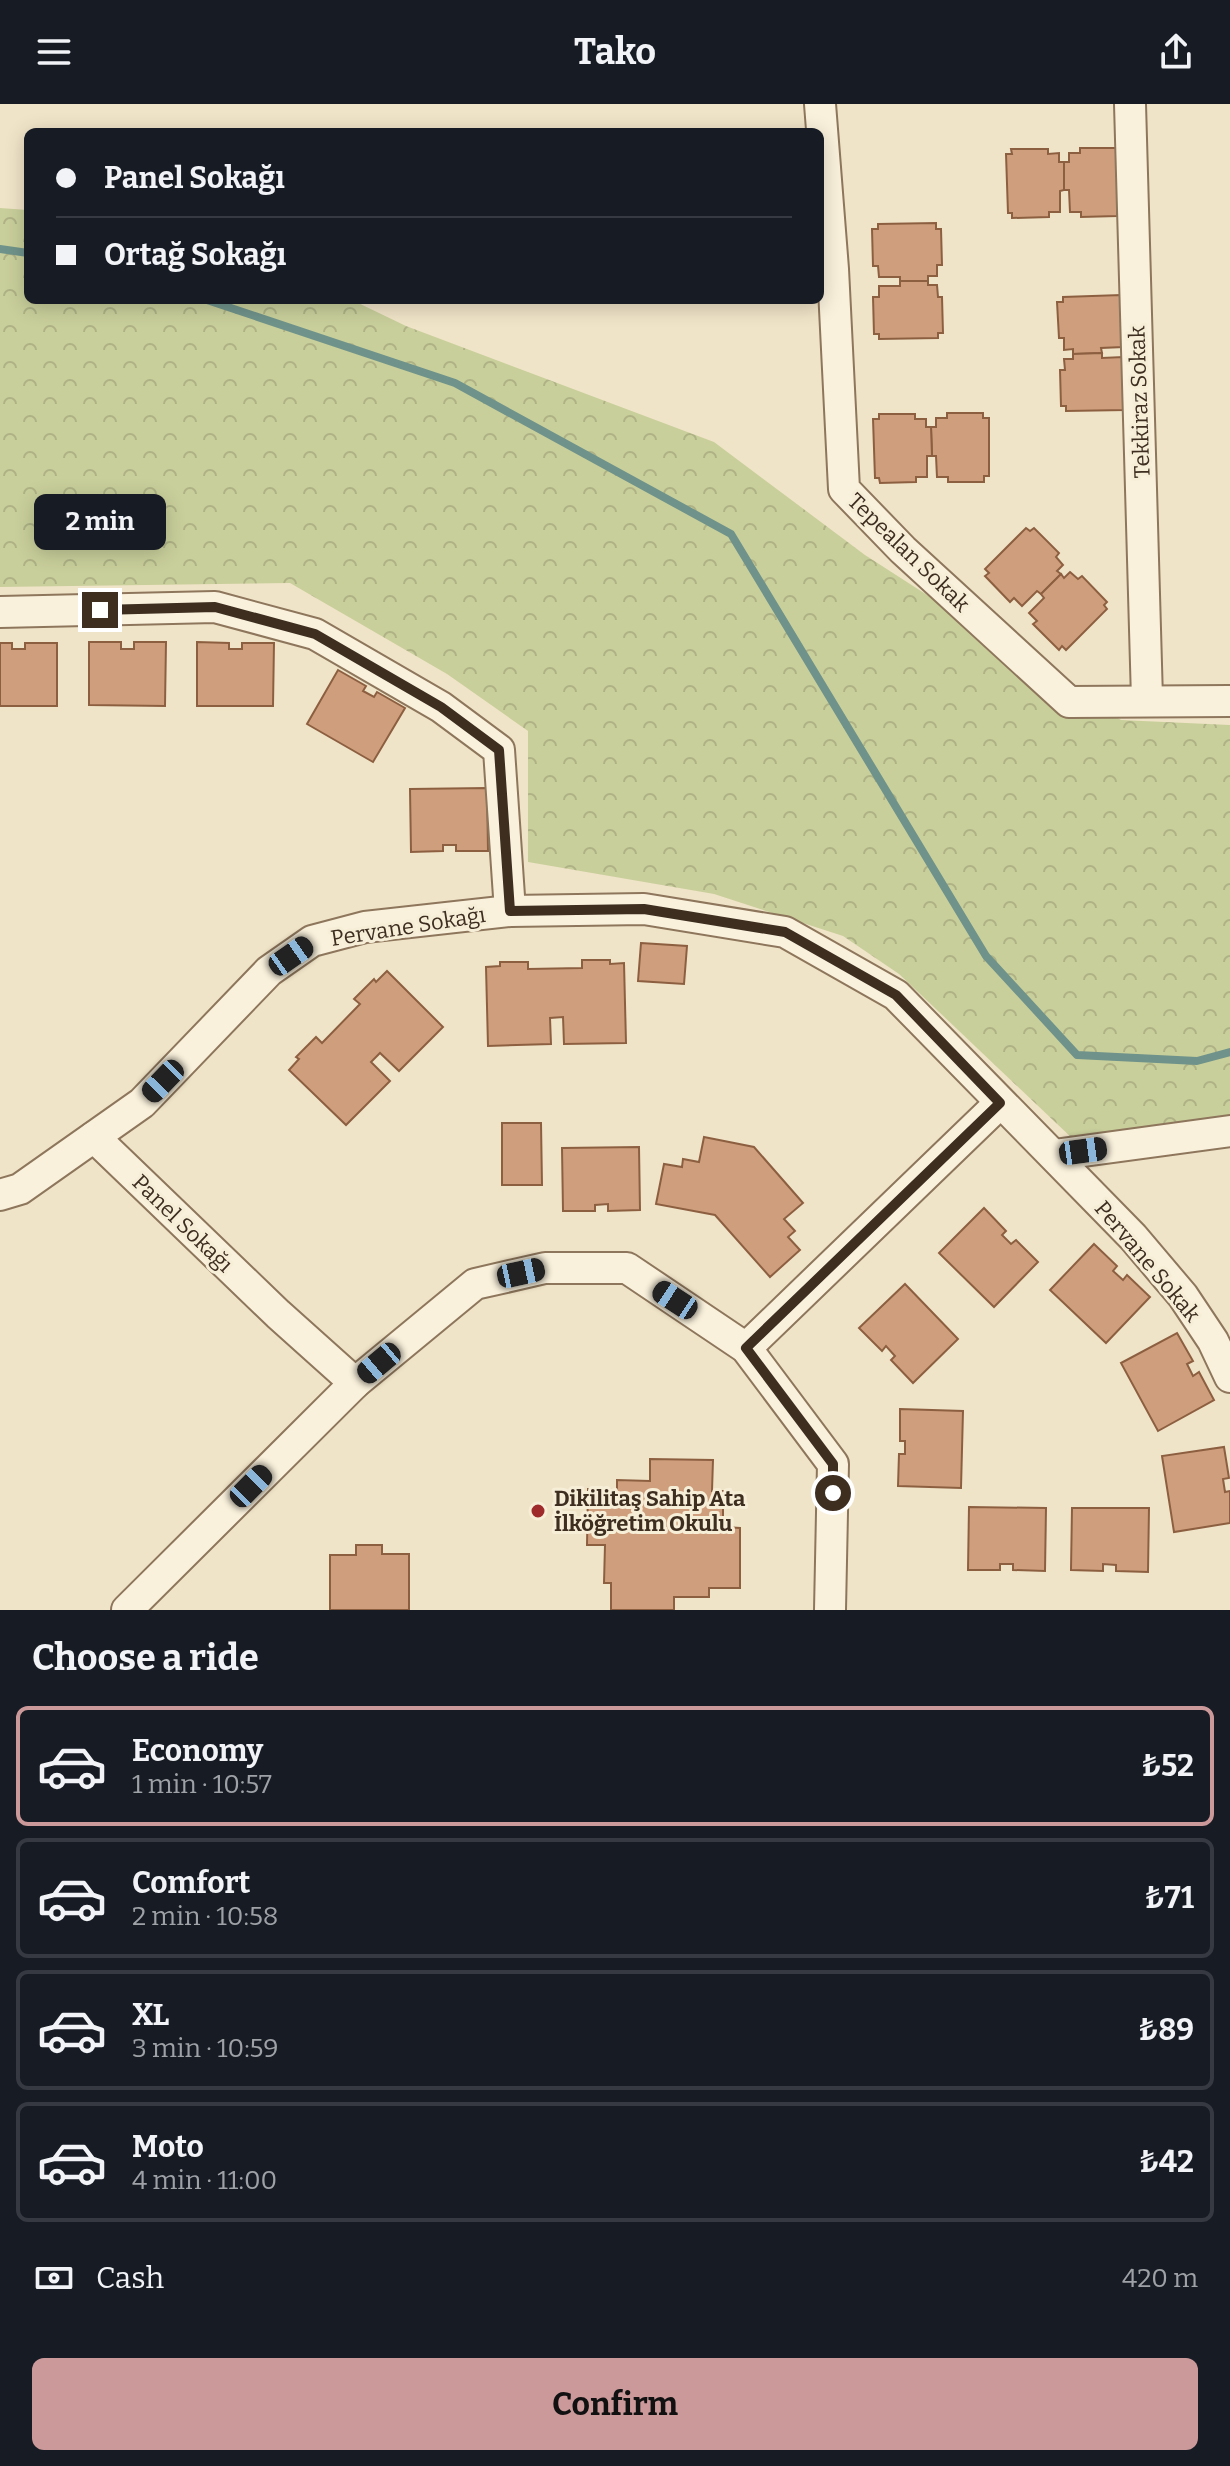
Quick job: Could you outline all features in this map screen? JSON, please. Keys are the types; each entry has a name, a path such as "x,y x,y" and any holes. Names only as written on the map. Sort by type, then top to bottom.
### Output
{"street":[{"name":"Tepealan Sokak","path":"820,104 822,128"},
{"name":"Tekkiraz Sokak","path":"1130,104 1147,699"},
{"name":"Tepealan Sokak","path":"824,155 844,489 903,550 1069,702 1147,699 1230,701"},
{"path":"0,612 215,607 315,634 416,692 499,750 510,911"},
{"name":"Pervane Sokağı","path":"94,1137 142,1103 269,971 312,941 365,927 510,911 644,909 785,932 896,995 1000,1103"},
{"path":"746,1348 1000,1103"},
{"name":"Pervane Sokak","path":"1000,1103 1133,1237 1183,1296 1213,1341 1230,1377"},
{"path":"1054,1155 1230,1131"},
{"path":"0,1195 20,1189 94,1137"},
{"name":"Panel Sokağı","path":"94,1137 278,1314 355,1383"},
{"path":"127,1610 355,1383 475,1284 545,1268 627,1268 746,1348 833,1464 830,1610"}],"green space":[{"path":"0,208 24,210 24,304 360,304 406,326 714,442 865,555 1121,720 1230,725 1230,1115 1074,1140 899,974 843,936 714,894 528,862 528,731 447,674 290,583 0,587"}],"building":[{"path":"1080,148 1116,148 1116,153 1121,153 1122,211 1117,211 1117,216 1081,217 1081,212 1070,212 1069,190 1064,190 1064,162 1069,162 1069,153 1080,153"},
{"path":"1011,149 1048,149 1048,154 1059,153 1059,162 1064,162 1060,212 1049,212 1049,217 1012,218 1012,213 1008,213 1006,154 1012,154"},
{"path":"936,223 936,229 941,229 942,265 937,265 937,276 928,276 928,281 879,277 878,266 873,266 872,229 878,229 878,224"},
{"path":"900,281 928,281 928,285 937,285 938,297 942,297 943,333 938,333 938,338 879,339 879,334 874,334 873,297 879,297 879,286 900,286"},
{"path":"1121,295 1123,347 1101,348 1102,353 1073,354 1073,349 1064,350 1064,338 1059,338 1057,302 1063,302 1063,297"},
{"path":"1102,353 1102,358 1123,357 1125,410 1066,411 1066,406 1061,406 1060,370 1065,370 1064,359 1073,359 1073,354"},
{"path":"947,413 983,413 983,418 989,418 989,476 984,476 984,482 948,482 948,477 937,477 936,456 932,456 931,427 936,427 936,418 947,418"},
{"path":"879,414 915,414 915,419 926,419 926,427 931,427 932,456 927,456 927,477 916,477 916,482 880,483 879,478 875,478 873,419 879,419"},
{"path":"1026,528 1030,531 1034,528 1059,553 1056,557 1063,565 1057,571 1061,574 1041,594 1037,591 1022,606 1014,598 1010,602 985,576 989,573 985,569"},
{"path":"1070,572 1078,579 1082,576 1107,602 1104,605 1107,609 1066,650 1062,646 1059,650 1033,624 1037,621 1029,613 1044,598 1041,594 1061,574 1064,578"},
{"path":"89,642 121,642 121,649 134,649 134,642 166,642 165,706 89,705"},
{"path":"197,642 229,643 229,649 242,649 242,643 274,643 273,706 197,706"},
{"path":"0,643 12,643 12,649 25,649 25,643 57,643 57,706 0,706"},
{"path":"338,670 366,686 363,691 374,697 377,692 405,708 373,762 307,724"},
{"path":"487,788 488,851 456,851 456,845 443,845 443,851 411,852 410,789"},
{"path":"641,943 687,946 684,984 638,981"},
{"path":"582,960 624,963 626,1043 564,1044 563,1017 550,1018 551,1044 488,1046 486,967 500,966 500,962 528,962 528,969 582,968"},
{"path":"387,971 443,1027 399,1071 380,1053 371,1062 390,1081 346,1125 289,1070 299,1059 296,1057 316,1037 322,1043 360,1004 354,999"},
{"path":"502,1123 541,1123 542,1185 502,1185"},
{"path":"704,1137 754,1147 803,1203 784,1219 795,1231 788,1237 800,1250 770,1277 715,1215 656,1204 664,1164 682,1167 683,1159 699,1162"},
{"path":"639,1147 640,1210 608,1211 608,1204 595,1205 595,1211 563,1211 562,1148"},
{"path":"984,1208 1006,1231 1002,1235 1011,1244 1016,1240 1038,1262 994,1307 939,1253"},
{"path":"1094,1244 1117,1266 1113,1271 1123,1280 1127,1275 1150,1297 1106,1343 1050,1290"},
{"path":"905,1284 958,1339 913,1383 891,1360 895,1356 886,1346 882,1351 859,1328"},
{"path":"1177,1333 1193,1361 1187,1364 1193,1376 1199,1372 1214,1400 1158,1431 1121,1363"},
{"path":"900,1409 963,1411 961,1488 898,1486 899,1454 905,1454 905,1441 900,1441"},
{"path":"1224,1447 1229,1478 1223,1479 1225,1492 1230,1491 1230,1523 1174,1532 1162,1456"},
{"path":"650,1459 713,1460 712,1491 723,1491 723,1527 740,1528 740,1588 709,1588 709,1597 674,1597 674,1610 611,1610 611,1583 604,1583 605,1545 587,1545 588,1489 617,1490 617,1480 650,1481"},
{"path":"969,1507 1046,1508 1045,1571 1013,1570 1013,1564 1000,1564 1000,1570 968,1570"},
{"path":"1072,1508 1149,1508 1148,1572 1116,1571 1116,1565 1103,1564 1103,1571 1071,1570"},
{"path":"356,1545 382,1545 382,1554 409,1554 409,1610 330,1610 330,1555 356,1555"}],"waterway":[{"path":"0,249 24,252"},
{"path":"219,304 455,383 731,534 986,956 1077,1055 1197,1061 1230,1052"}],"place":[{"name":"Dikilitaş Sahip Ata İlköğretim Okulu","path":"538,1511"}],"route":[{"path":"100,610 215,607 315,634 441,707 499,750 510,911 644,909 785,932 896,995 1000,1103 746,1348 833,1464 833,1493"}]}
